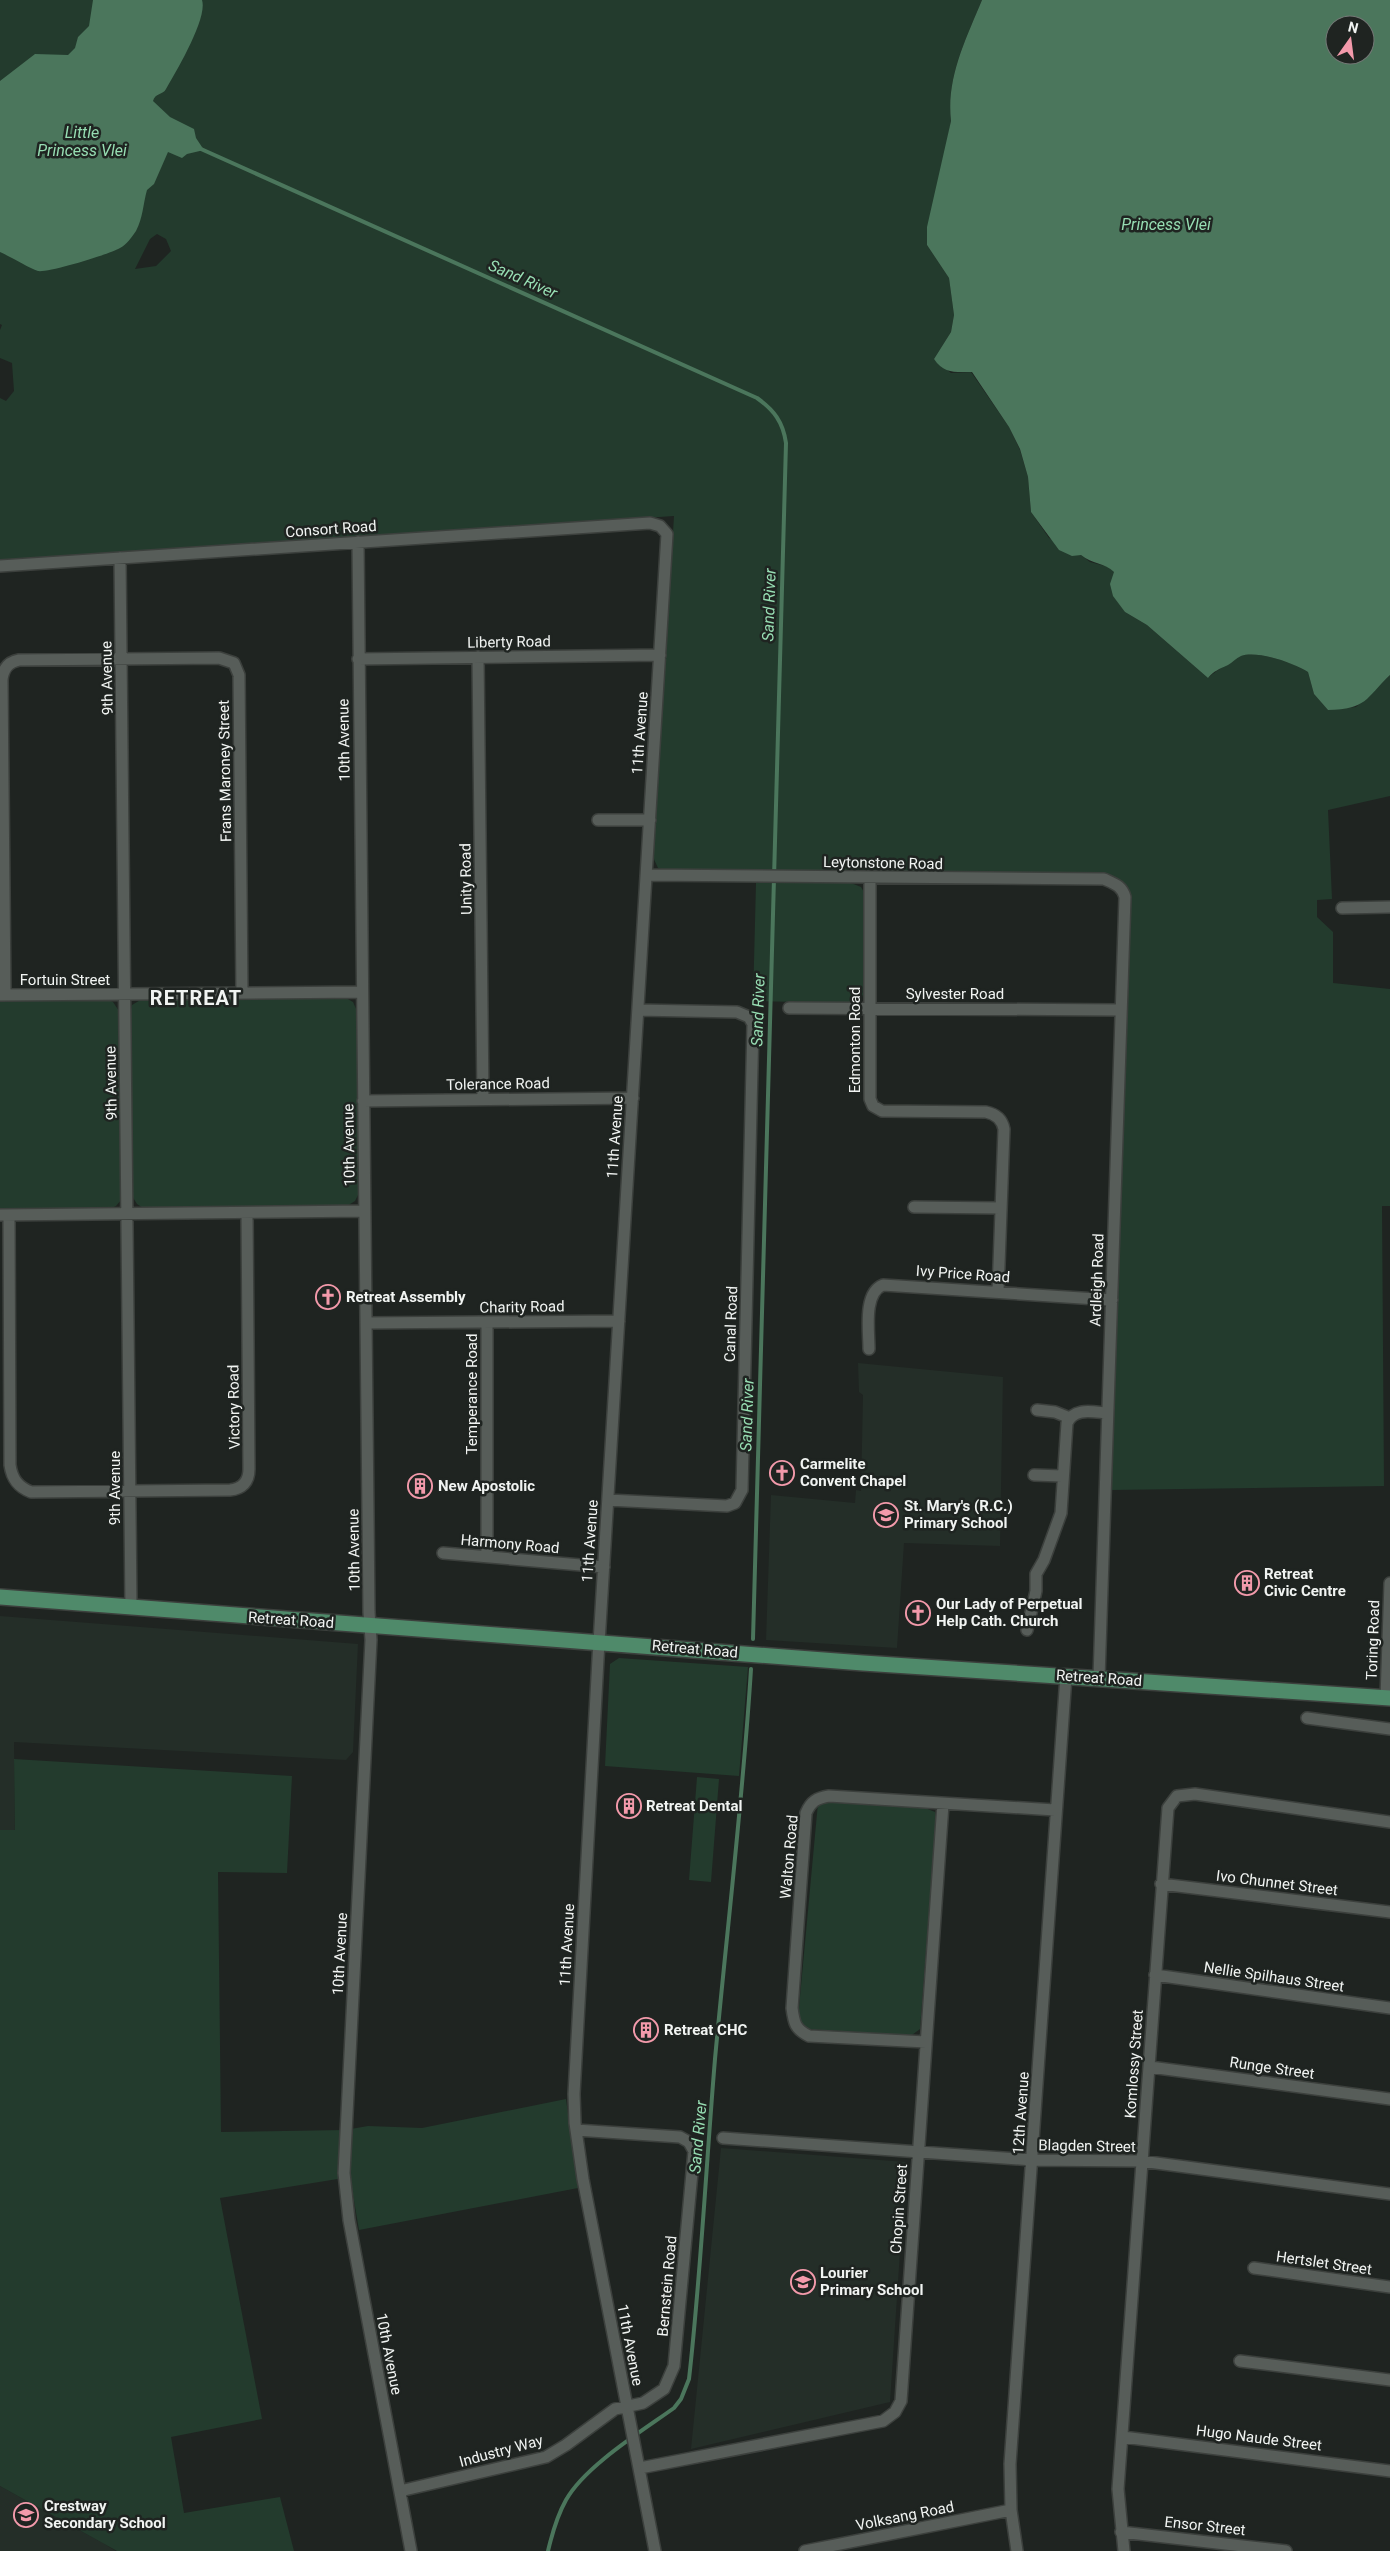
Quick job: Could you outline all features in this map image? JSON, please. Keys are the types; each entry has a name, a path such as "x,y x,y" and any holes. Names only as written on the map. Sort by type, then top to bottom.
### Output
{"main road":[{"name":"Retreat Road","path":"0,1597 370,1626 599,1641 760,1655 1388,1698"}],"street":[{"name":"Consort Road","path":"0,566 650,523 663,528"},
{"name":"11th Avenue","path":"655,2551 585,2188 576,2130 574,2094 599,1641 667,538 663,528"},
{"name":"10th Avenue","path":"358,542 363,1101 371,1640 344,2173 349,2220 411,2551"},
{"name":"9th Avenue","path":"120,558 131,1607"},
{"name":"Liberty Road","path":"358,659 660,655"},
{"name":"Unity Road","path":"478,657 483,1100"},
{"name":"Frans Maroney Street","path":"122,660 224,658 234,663 238,671 242,993"},
{"name":"Fortuin Street","path":"122,660 19,660 9,664 3,673 3,995 125,994"},
{"path":"598,820 650,820"},
{"name":"Leytonstone Road","path":"646,875 1104,880 1119,886"},
{"name":"Edmonton Road","path":"870,878 870,1094 873,1106 886,1112 986,1112 995,1115 1001,1121 1004,1129 998,1292"},
{"name":"Ardleigh Road","path":"1099,1678 1126,898 1119,886"},
{"path":"1342,908 1390,907"},
{"path":"125,994 362,992"},
{"name":"Sylvester Road","path":"789,1008 1121,1010"},
{"name":"Canal Road","path":"608,1500 727,1506 735,1502 741,1495 754,1029 749,1017 738,1012 638,1010"},
{"name":"Tolerance Road","path":"363,1101 633,1098"},
{"path":"914,1207 1001,1208"},
{"path":"130,1492 32,1492 19,1486 12,1476 10,1465 4,1215 365,1211"},
{"name":"Victory Road","path":"130,1492 230,1490 240,1488 247,1480 249,1469 246,1213"},
{"name":"Ivy Price Road","path":"870,1349 871,1297 879,1287 888,1284 1112,1300"},
{"name":"Charity Road","path":"366,1323 619,1321"},
{"name":"Temperance Road","path":"487,1323 487,1556"},
{"path":"1037,1410 1055,1412 1070,1418"},
{"path":"1027,1630 1036,1591 1036,1574 1044,1560 1061,1513 1067,1423 1070,1418 1081,1412 1108,1412"},
{"path":"1034,1476 1062,1476"},
{"name":"Harmony Road","path":"443,1553 604,1567"},
{"name":"Toring Road","path":"1388,1698 1390,1583"},
{"name":"12th Avenue","path":"1017,2551 1010,2510 1010,2464 1066,1676"},
{"path":"1307,1718 1390,1729"},
{"name":"Komlossy Street","path":"1124,2551 1118,2489 1168,1808 1173,1799 1182,1794 1195,1794 1390,1822"},
{"name":"Walton Road","path":"926,2042 808,2036 800,2032 794,2024 792,2008 806,1813 809,1805 817,1798 829,1796 1056,1810"},
{"name":"Chopin Street","path":"640,2468 883,2421 895,2412 902,2396 943,1804"},
{"name":"Ivo Chunnet Street","path":"1161,1884 1390,1912"},
{"name":"Nellie Spilhaus Street","path":"1155,1975 1390,2008"},
{"name":"Runge Street","path":"1150,2067 1390,2099"},
{"name":"Bernstein Road","path":"576,2130 680,2138 689,2142 694,2151 674,2366 664,2390 628,2412"},
{"name":"Blagden Street","path":"723,2138 1033,2160 1141,2161 1390,2194"},
{"name":"Hertslet Street","path":"1254,2268 1390,2287"},
{"path":"1240,2361 1390,2380"},
{"name":"Industry Way","path":"400,2491 546,2457 566,2445 615,2409 628,2412"},
{"name":"Hugo Naude Street","path":"1123,2437 1390,2471"},
{"name":"Volksang Road","path":"806,2551 1010,2510"},
{"name":"Ensor Street","path":"1121,2532 1286,2551"}],"shaded area":[{"path":"0,0 982,0 954,74 951,89 951,121 927,245 949,278 954,315 951,332 934,359 951,373 971,372 1009,427 1020,450 1028,477 1031,512 1049,538 1090,562 1109,567 1115,573 1125,612 1147,625 1208,678 1240,656 1256,655 1275,658 1308,672 1314,694 1328,710 1356,707 1390,675 1390,796 1328,810 1332,899 1317,900 1317,917 1333,932 1333,983 1390,989 1390,1206 1382,1206 1384,1486 1111,1490 1130,895 1121,880 1110,875 665,870 658,868 653,857 674,516 0,561 0,398 6,401 14,391 12,363 0,358 0,330 2,325 0,324","holes":["157,234 166,239 171,251 156,266 135,269 150,239"]},
{"path":"756,883 851,883 861,887 865,894 864,991 862,998 854,1003 753,1001"},
{"path":"346,998 353,1002 357,1011 359,1193 355,1201 347,1206 143,1208 137,1204 132,1196 130,1014 132,1005 142,999"},
{"path":"106,999 113,1002 119,1011 121,1200 116,1206 109,1209 0,1210 0,1000"},
{"name":"St. Mary's (R.C.) Primary School","path":"858,1363 1003,1377 1000,1546 904,1543 897,1648 766,1640 771,1495 855,1503 856,1490 861,1491 863,1395 859,1392"},
{"path":"0,1616 358,1644 353,1752 346,1760 14,1742 15,1830 0,1830"},
{"path":"619,1658 748,1667 739,1776 605,1766 610,1664"},
{"path":"14,1759 292,1776 287,1873 218,1872 221,2132 345,2130 368,2126 422,2128 566,2099 578,2188 359,2230 350,2177 220,2198 262,2419 171,2437 184,2513 280,2497 294,2551 117,2551 0,2486 0,1830 15,1830"},
{"path":"697,1777 719,1779 711,1882 689,1880"},
{"path":"824,1801 925,1808 935,1812 920,2029 912,2035 806,2029 798,2018 818,1803"},
{"name":"Lourier Primary School","path":"721,2148 906,2162 890,2402 691,2449"},
{"name":"Crestway Secondary School","path":"0,2486 103,2543 116,2551 0,2551"}],"water":[{"name":"Little Princess Vlei","path":"93,0 202,0 203,8 190,45 166,89 155,97 153,101 170,117 194,129 196,138 204,150 187,154 182,158 168,152 154,184 147,190 142,216 136,231 122,247 79,262 38,271 0,252 0,81 35,54 68,55 75,48 78,37 89,26"},
{"name":"Princess Vlei","path":"982,0 1390,0 1390,675 1370,696 1358,705 1328,710 1314,694 1308,672 1285,661 1266,656 1241,656 1208,678 1147,625 1125,612 1113,596 1110,584 1114,572 1081,555 1072,556 1059,550 1031,512 1028,477 1020,449 1009,427 972,372 946,370 934,359 951,332 954,315 949,278 927,245 927,227 951,121 951,89 954,74"}],"waterway":[{"name":"Sand River","path":"201,149 757,398 773,412 783,429 786,443 753,1639"},
{"name":"Sand River","path":"548,2551 560,2512 575,2487 615,2450 674,2408 681,2399 689,2379 715,2059 748,1718 751,1669"}],"place":[{"name":"Retreat Assembly","path":"328,1297"},
{"name":"Carmelite Convent Chapel","path":"782,1473"},
{"name":"New Apostolic","path":"420,1486"},
{"name":"St. Mary's (R.C.) Primary School","path":"886,1515"},
{"name":"Retreat Civic Centre","path":"1247,1583"},
{"name":"Our Lady of Perpetual Help Cath. Church","path":"918,1613"},
{"name":"Retreat Dental","path":"629,1806"},
{"name":"Retreat CHC","path":"646,2030"},
{"name":"Lourier Primary School","path":"803,2282"},
{"name":"Crestway Secondary School","path":"26,2515"}],"district":[{"name":"RETREAT","path":"196,998"}]}
